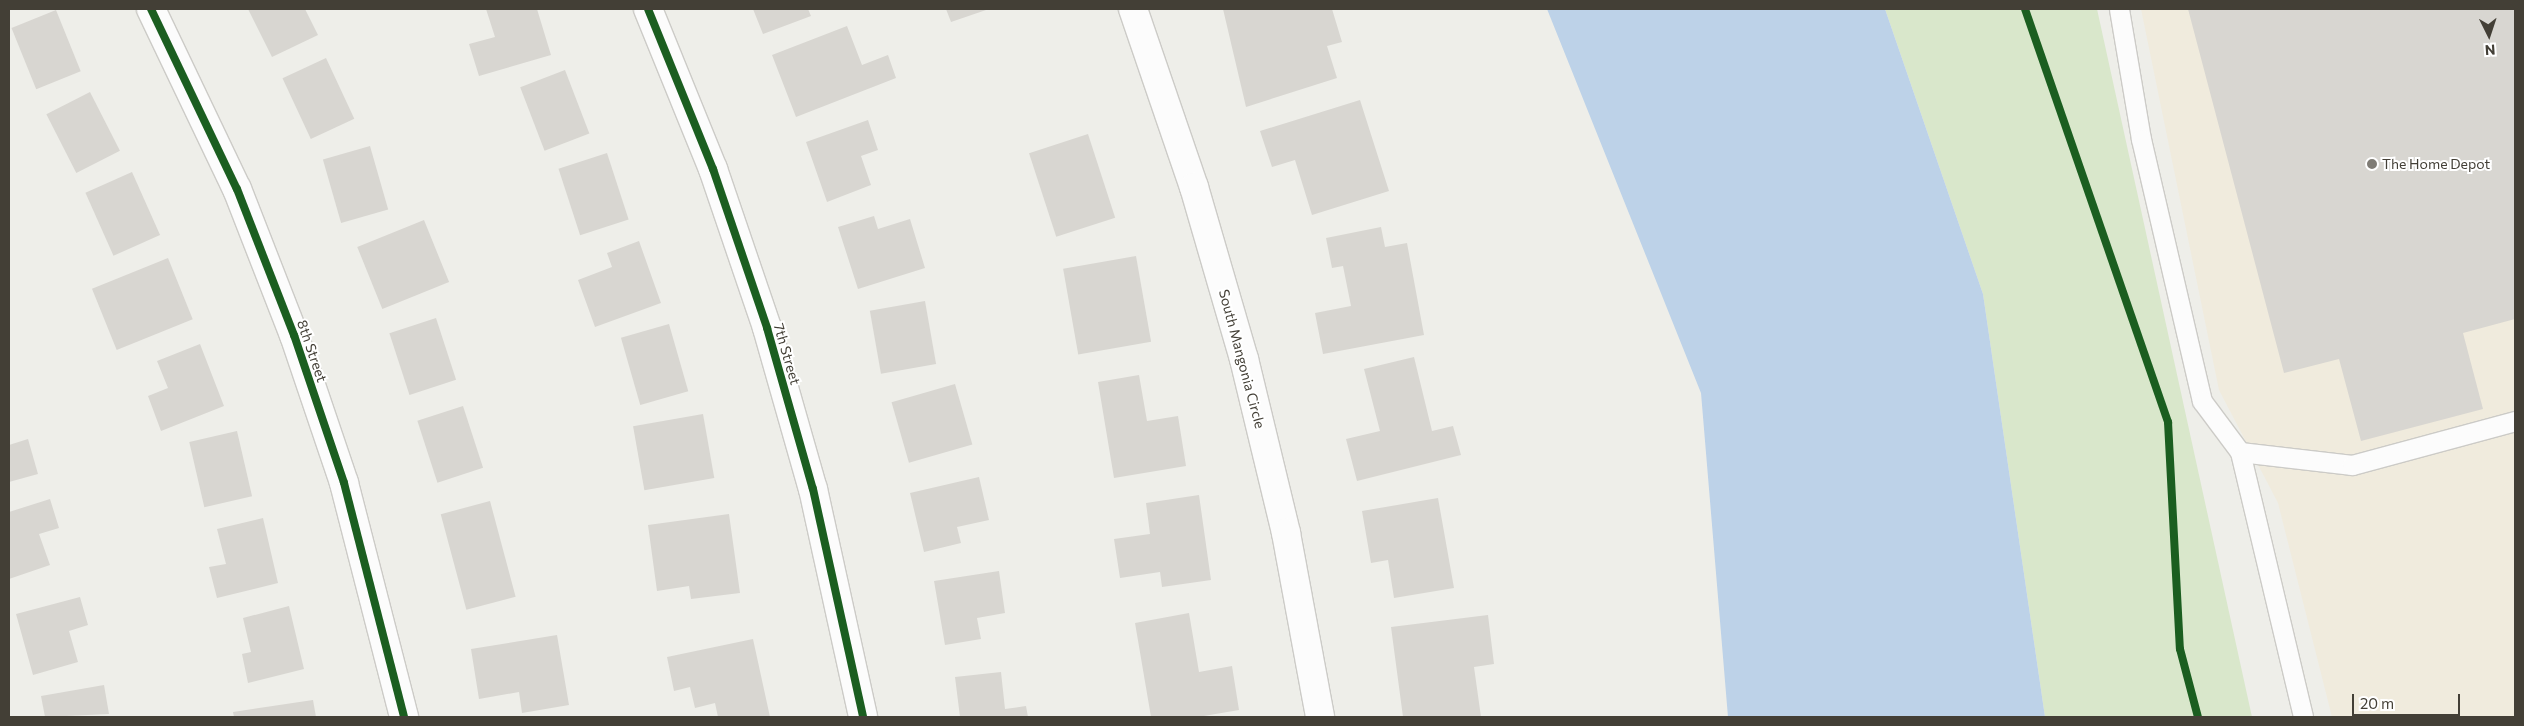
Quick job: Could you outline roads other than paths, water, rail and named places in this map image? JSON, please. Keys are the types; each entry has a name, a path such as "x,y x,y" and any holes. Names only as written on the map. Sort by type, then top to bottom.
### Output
{"street":[{"name":"8th Street","path":"151,9 237,189 294,335 344,483 404,717"},
{"name":"7th Street","path":"648,9 713,169 767,328 813,489 863,717"},
{"name":"South Mangonia Circle","path":"1132,9 1194,187 1244,359 1286,533 1320,717"}],"lane":[{"path":"2119,9 2141,139 2202,401 2240,452 2303,717"},
{"path":"2240,452 2352,465 2515,421"}],"water":[{"path":"1547,9 1885,9 1983,294 2045,717 1728,717 1701,393"}],"place":[{"name":"The Home Depot","path":"2372,164"}]}
